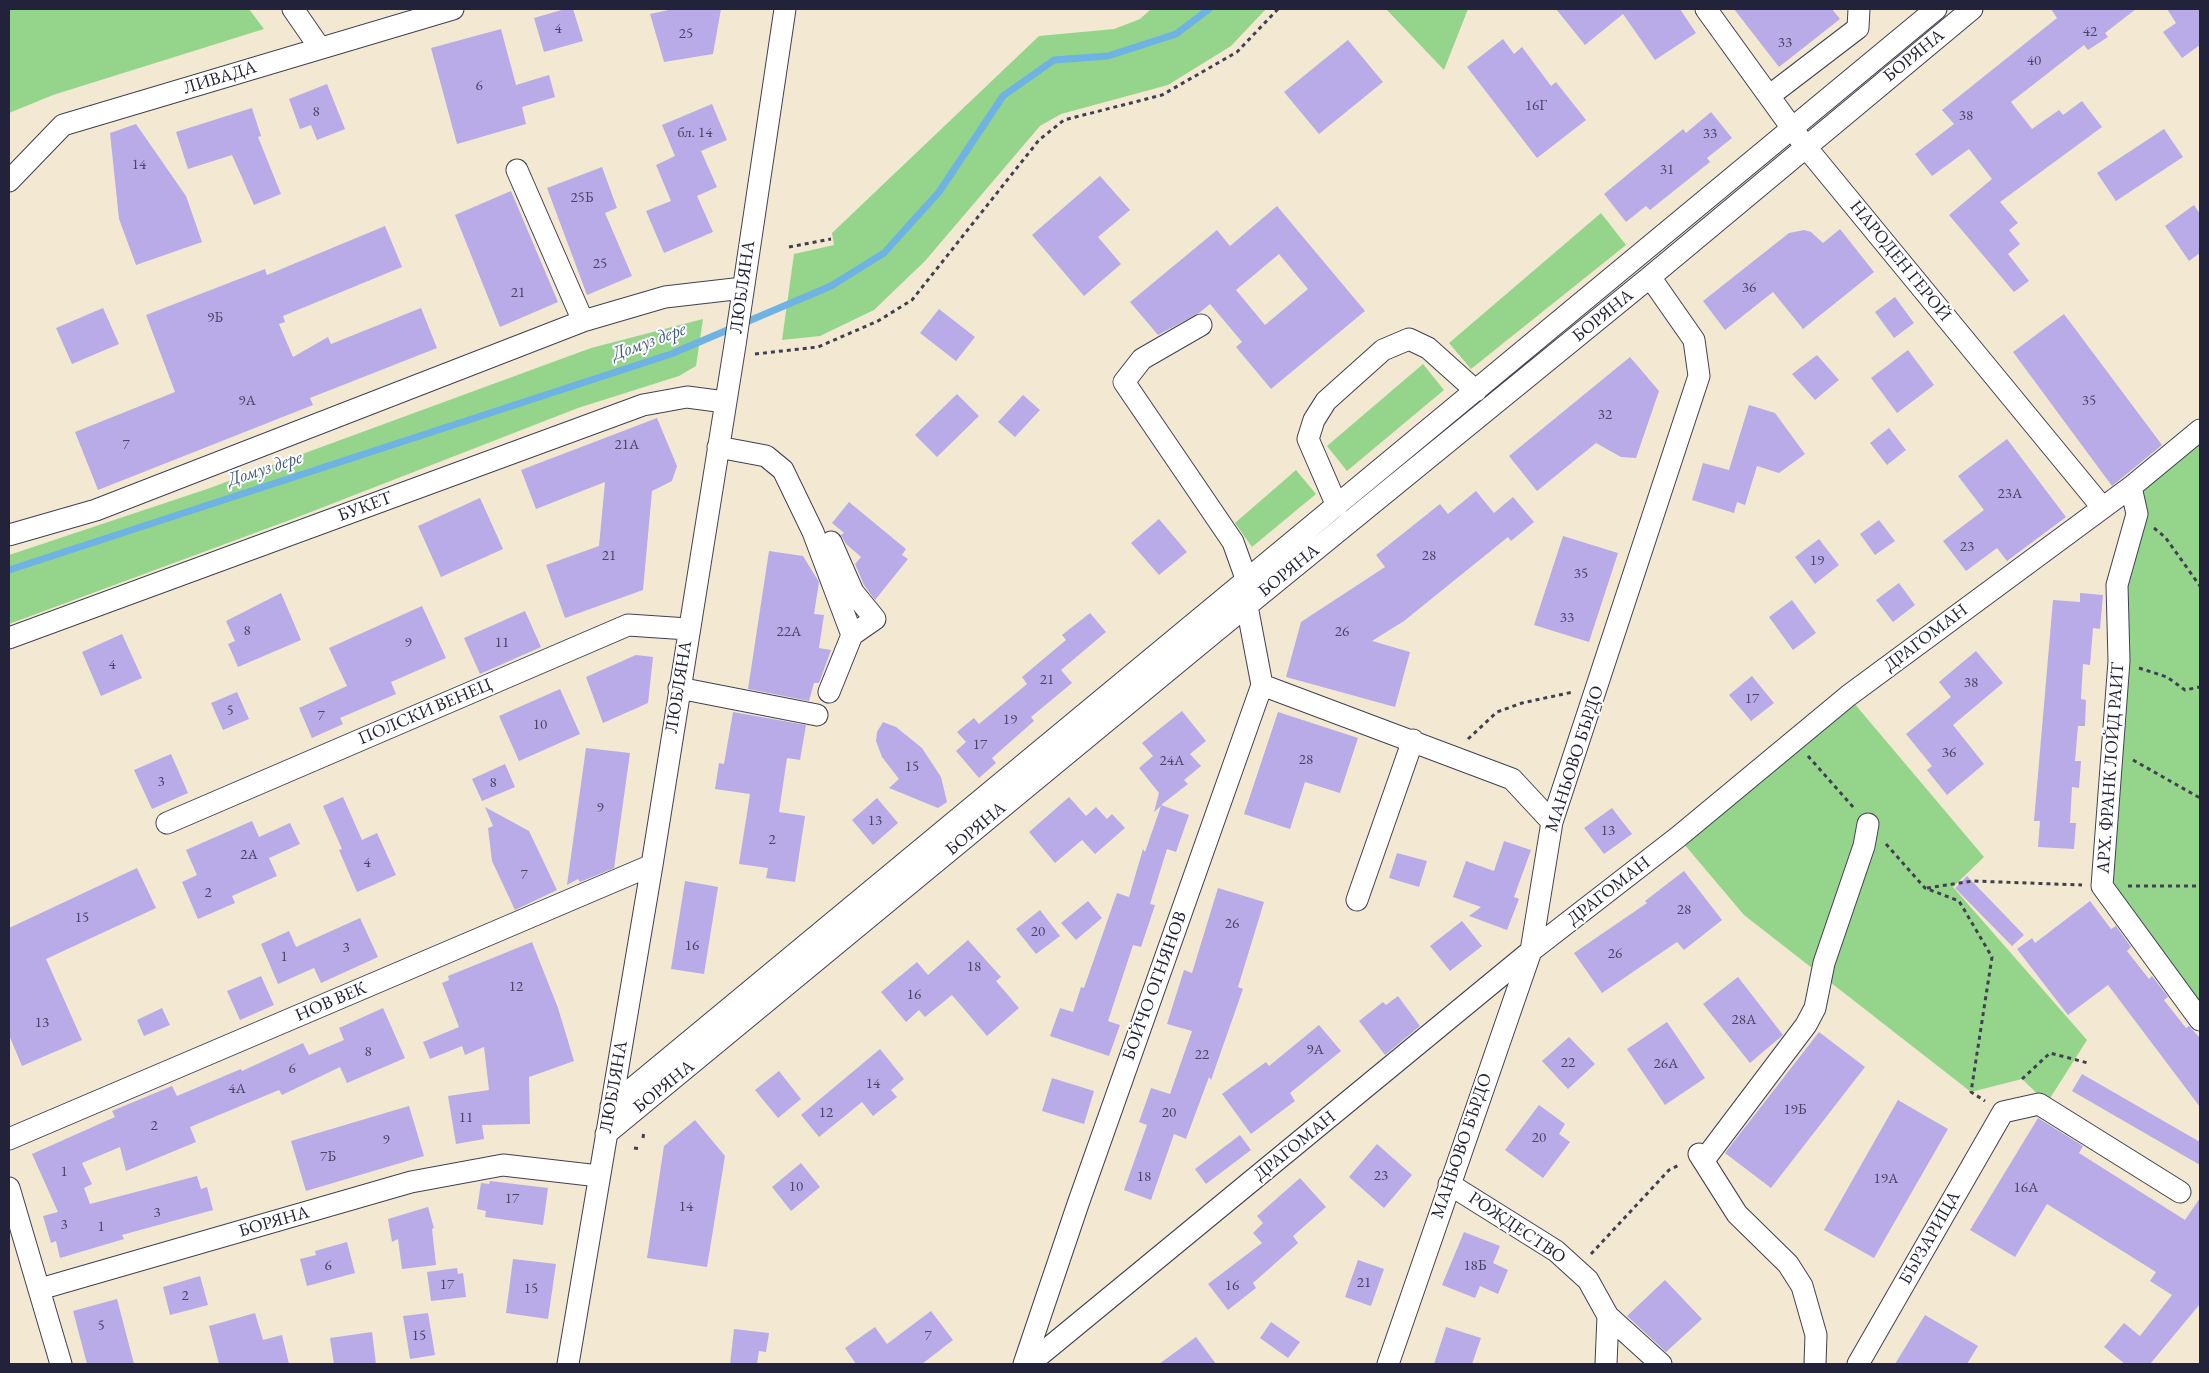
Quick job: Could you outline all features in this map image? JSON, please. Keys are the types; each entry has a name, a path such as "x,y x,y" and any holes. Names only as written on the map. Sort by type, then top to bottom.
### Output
{"street":[{"path":"293,9 320,48"},
{"name":"ЛИВАДА","path":"9,181 63,125 453,9"},
{"name":"ЛЮБЛЯНА","path":"565,1364 652,865 688,629 734,351 785,9"},
{"name":"НАРОДЕН ГЕРОЙ","path":"1706,9 1805,146 2102,507"},
{"path":"1769,96 1858,28 1859,9"},
{"name":"БОРЯНА","path":"611,1106 1936,9"},
{"name":"БОРЯНА","path":"606,1134 1650,277 1805,146 1972,9"},
{"path":"516,170 583,321"},
{"name":"МАНЬОВО БЪРДО","path":"1388,1364 1531,951 1552,822 1699,376 1694,340 1650,277"},
{"path":"9,535 96,510 583,321 665,297 742,296"},
{"path":"1202,325 1142,359 1124,382 1233,542 1247,581"},
{"path":"1337,506 1308,440 1310,433 1314,420 1326,401 1383,350 1409,339 1416,342 1428,348 1476,391"},
{"name":"БУКЕТ","path":"9,638 643,404 687,396 726,402"},
{"name":"ДРАГОМАН","path":"1029,1364 1531,951 1678,837 1848,696 2131,487 2200,430"},
{"path":"718,447 766,456 783,470 813,532 852,635 829,692"},
{"name":"АРХ. ФРАНК ЛОЙД РАИТ","path":"2131,487 2137,514 2116,584 2119,661 2102,886 2200,1020"},
{"path":"1247,606 1262,685 1413,740 1512,779 1552,822"},
{"name":"ПОЛСКИ ВЕНЕЦ","path":"167,823 628,624 688,629"},
{"name":"БОЙЧО ОГНЯНОВ","path":"1024,1364 1078,1204 1262,685"},
{"path":"679,688 817,715"},
{"path":"1357,900 1413,740"},
{"path":"1815,1364 1816,1335 1802,1286 1788,1264 1738,1214 1701,1157 1806,1025 1815,1008 1824,963 1864,846 1868,824"},
{"name":"НОВ ВЕК","path":"9,1139 652,865"},
{"path":"2003,1112 2039,1104 2180,1192"},
{"name":"БЪРЗАРИЦА","path":"1858,1364 2003,1112"},
{"name":"БОРЯНА","path":"40,1289 411,1182 503,1165 599,1176"},
{"name":"РОЖДЕСТВО","path":"1449,1184 1556,1252 1588,1280 1608,1316 1661,1364"},
{"path":"9,1188 61,1364"},
{"path":"1606,1364 1608,1316"}],"path":[{"path":"734,351 818,347 878,321 912,300 1039,140 1064,120 1162,95 1237,52 1278,9"},
{"path":"789,247 831,240"},
{"path":"2137,514 2165,537 2200,586"},
{"path":"2119,661 2167,678 2186,690 2200,687"},
{"path":"1450,754 1498,712 1550,695 1597,688"},
{"path":"1794,740 1925,888 1959,901 1992,957 1971,1092 2003,1112"},
{"path":"2112,749 2200,798"},
{"path":"1925,888 1973,881 2102,886 2199,886"},
{"path":"2022,1079 2050,1054 2088,1063"},
{"path":"634,1148 641,1149"},
{"path":"1576,1269 1669,1170 1701,1157"}],"green space":[{"path":"9,9 249,9 264,29 53,95 9,113"},
{"path":"1151,9 1266,9 1231,46 1168,85 1061,114 1040,126 925,261 874,310 820,336 782,340 794,254 834,245 832,233 1039,36 1114,29 1140,19"},
{"path":"1386,9 1468,9 1444,70"},
{"path":"1601,213 1626,245 1471,369 1449,343"},
{"path":"703,319 696,366 679,376 578,408 298,517 9,624 9,555 207,489 591,348"},
{"path":"1423,364 1444,390 1347,471 1327,446"},
{"path":"2200,430 2200,1020 2102,886 2131,487"},
{"path":"1296,470 1316,494 1252,547 1235,523"},
{"path":"1848,696 1984,857 1953,887 2087,1040 2047,1103 2022,1079 1971,1092 1744,915 1678,837"}],"building":[{"path":"565,9 573,9 583,41 544,52 534,18"},
{"path":"673,9 721,9 713,54 664,62 650,14"},
{"path":"1556,9 1680,9 1696,33 1655,60 1623,14 1585,45"},
{"path":"1734,9 1832,9 1840,19 1779,67"},
{"path":"2051,9 2136,9 2105,33 2108,37 2088,50 2084,45 2011,102 2032,129 2059,110 2063,115 2082,101 2102,127 2000,202 2018,223 2009,230 2020,244 2008,254 2029,281 2014,292 1949,215 1992,179 1969,149 1932,176 1915,154 1954,124 1942,110 2057,18"},
{"path":"2167,9 2200,9 2200,45 2182,58 2163,32 2176,23"},
{"path":"501,29 516,85 549,75 555,97 522,107 526,124 457,144 431,48"},
{"path":"1503,39 1514,54 1522,47 1551,86 1556,82 1586,120 1537,158 1467,67"},
{"path":"1348,40 1383,82 1319,134 1284,92"},
{"path":"327,84 345,129 317,140 311,125 300,129 289,99"},
{"path":"712,104 727,140 701,151 717,187 697,196 713,232 664,253 646,211 671,201 656,165 675,156 662,125"},
{"path":"252,108 261,136 258,137 281,194 254,205 232,155 188,169 176,132"},
{"path":"1711,112 1732,138 1707,158 1710,162 1650,210 1646,206 1626,222 1604,194 1683,129 1686,133"},
{"path":"136,124 186,196 202,242 136,265 119,219 110,133"},
{"path":"2164,129 2183,157 2116,201 2097,173"},
{"path":"602,167 617,208 605,213 632,276 587,295 547,188"},
{"path":"1100,176 1130,210 1098,237 1121,264 1084,296 1032,235"},
{"path":"511,191 558,302 500,327 455,215"},
{"path":"2194,205 2200,214 2200,253 2189,261 2165,226"},
{"path":"1277,206 1365,311 1271,389 1236,347 1242,342 1210,304 1199,313 1158,335 1130,302 1217,230 1230,246","holes":["1279,254 1308,289 1265,325 1236,290"]},
{"path":"385,226 402,267 283,316 285,322 279,324 293,357 328,337 331,344 421,308 437,348 310,398 313,405 98,490 75,432 175,392 146,315 265,269 267,275"},
{"path":"1840,229 1874,272 1803,329 1773,292 1725,330 1703,301 1789,233 1804,230 1811,232 1823,243"},
{"path":"1895,297 1914,323 1894,338 1875,312"},
{"path":"103,308 119,344 72,364 56,328"},
{"path":"939,309 975,337 956,361 920,333"},
{"path":"2064,314 2162,445 2112,486 2013,352"},
{"path":"1908,350 1934,385 1897,413 1871,378"},
{"path":"1817,355 1839,380 1815,400 1792,374"},
{"path":"1630,357 1659,391 1636,458 1621,457 1596,443 1537,491 1509,456"},
{"path":"957,394 979,416 937,457 915,435"},
{"path":"1023,395 1040,410 1015,437 998,422"},
{"path":"1749,405 1775,413 1805,454 1779,473 1757,466 1745,505 1737,502 1734,513 1692,500 1703,463 1729,470"},
{"path":"657,418 677,466 672,481 652,491 643,590 565,618 546,565 599,546 605,482 536,509 521,470"},
{"path":"1889,428 1906,450 1887,465 1870,443"},
{"path":"2007,439 2066,517 2007,561 1997,548 1966,571 1943,541 1984,510 1958,476"},
{"path":"1476,491 1494,513 1513,497 1534,522 1511,541 1508,537 1404,621 1372,641 1410,652 1395,707 1286,677 1301,622 1385,567 1376,555 1440,504 1448,514"},
{"path":"480,498 503,549 441,577 418,526"},
{"path":"849,502 906,549 902,555 908,559 875,600 864,585 855,564 861,557 846,544 841,535 844,533 832,523"},
{"path":"1159,519 1187,552 1159,575 1131,543"},
{"path":"1879,520 1895,541 1875,555 1860,534"},
{"path":"1563,536 1618,553 1589,642 1534,625"},
{"path":"1819,539 1839,565 1815,584 1795,557"},
{"path":"769,551 803,556 819,582 814,614 824,615 819,648 831,650 819,683 814,683 809,701 748,689"},
{"path":"1899,583 1915,605 1893,622 1876,600"},
{"path":"281,593 301,640 238,667 228,644 235,641 226,621"},
{"path":"2080,593 2103,595 2100,629 2093,628 2090,665 2083,664 2081,699 2086,700 2085,726 2078,726 2075,761 2081,761 2079,788 2072,787 2070,823 2076,823 2074,849 2038,847 2040,821 2034,821 2053,600 2080,602"},
{"path":"1792,600 1816,633 1793,650 1769,617"},
{"path":"422,606 446,658 391,682 396,694 340,718 343,724 312,738 299,708 347,686 329,648"},
{"path":"525,611 541,647 480,674 464,638"},
{"path":"1090,613 1106,632 1061,670 1072,683 1031,717 1034,721 992,758 996,763 979,778 956,751 966,742 957,732 974,718 979,724 1027,684 1022,677 1066,640 1062,635"},
{"path":"122,634 142,678 101,696 82,652"},
{"path":"1976,651 2003,683 1953,725 1984,764 1947,795 1927,770 1932,766 1906,734 1951,697 1939,682"},
{"path":"636,655 653,657 648,703 603,723 586,677"},
{"path":"1752,676 1774,703 1751,721 1729,695"},
{"path":"560,689 580,734 519,761 499,716"},
{"path":"237,692 249,719 223,730 211,703"},
{"path":"1182,711 1206,741 1190,754 1201,766 1184,780 1188,784 1161,805 1189,815 1176,852 1167,849 1150,904 1155,905 1141,947 1133,945 1108,1021 1120,1025 1109,1056 1050,1036 1060,1008 1073,1012 1081,987 1084,988 1117,893 1129,897 1143,849 1145,852 1161,806 1154,812 1159,793 1139,768 1153,756 1142,743"},
{"path":"733,712 806,725 800,760 787,758 779,812 805,816 795,882 766,878 768,868 739,864 750,794 715,789 719,763 724,764"},
{"path":"1278,712 1358,738 1340,793 1305,782 1290,829 1244,814"},
{"path":"883,722 896,727 922,748 941,777 947,802 938,808 889,788 899,779 882,757 876,741 877,732"},
{"path":"586,748 630,753 614,868 580,882 578,879 567,885"},
{"path":"171,754 188,793 152,809 134,770"},
{"path":"505,764 515,787 482,801 472,779"},
{"path":"343,797 362,840 377,833 396,875 357,892 339,850 342,849 323,806"},
{"path":"1069,797 1086,816 1096,807 1107,819 1112,814 1125,828 1095,854 1082,840 1055,863 1029,832"},
{"path":"877,798 898,823 873,845 852,820"},
{"path":"485,807 529,831 557,890 515,910 492,861 488,828 493,826"},
{"path":"1612,808 1632,834 1604,854 1584,828"},
{"path":"252,821 259,837 290,823 300,844 269,858 277,876 232,896 235,903 198,919 182,882 197,875 186,850"},
{"path":"1504,841 1531,850 1514,897 1519,899 1507,930 1469,916 1481,907 1453,897 1466,861 1494,871"},
{"path":"1397,853 1427,861 1419,887 1389,878"},
{"path":"137,868 156,908 46,959 82,1040 22,1066 9,1035 9,928"},
{"path":"1684,871 1722,920 1684,950 1677,942 1602,993 1574,953 1647,903 1645,901"},
{"path":"1967,876 2024,935 2012,946 1955,888"},
{"path":"685,881 718,887 704,974 671,969"},
{"path":"1218,888 1264,902 1238,987 1243,989 1211,1080 1209,1077 1186,1139 1174,1134 1151,1200 1124,1190 1147,1125 1139,1122 1151,1088 1170,1094 1192,1031 1167,1024 1184,970 1192,973"},
{"path":"1088,901 1102,918 1076,940 1061,923"},
{"path":"2090,901 2111,929 2116,926 2131,947 2127,951 2149,979 2152,976 2168,997 2164,1000 2186,1028 2189,1026 2200,1038 2200,1107 2108,985 2068,1015 2017,949 2032,938 2035,943"},
{"path":"1040,910 1060,936 1036,954 1016,929"},
{"path":"360,918 378,957 321,983 314,968 278,984 261,944 289,931 296,947"},
{"path":"1462,921 1482,946 1450,971 1430,946"},
{"path":"968,940 1001,977 996,981 1019,1008 987,1036 952,995 925,1017 919,1010 906,1022 881,992 917,962 928,975"},
{"path":"532,942 558,1008 574,1061 529,1077 530,1124 482,1125 484,1139 456,1144 448,1096 489,1090 484,1047 465,1055 462,1046 430,1059 423,1042 459,1027 442,983 449,980 448,976"},
{"path":"261,976 274,1005 240,1020 227,991"},
{"path":"1738,977 1783,1035 1750,1063 1703,1004"},
{"path":"1398,996 1420,1026 1385,1055 1359,1021 1383,1002 1386,1005"},
{"path":"162,1008 170,1025 144,1036 137,1020"},
{"path":"383,1008 405,1058 347,1083 340,1067 282,1095 279,1090 190,1127 196,1142 126,1171 120,1147 82,1163 92,1184 84,1188 90,1204 197,1176 201,1189 207,1187 213,1210 122,1235 124,1239 60,1258 56,1241 51,1243 43,1216 58,1212 32,1154 115,1117 112,1111 172,1086 177,1096 241,1069 242,1071 303,1043 309,1055 344,1040 339,1028"},
{"path":"1667,1022 1705,1078 1665,1105 1627,1049"},
{"path":"1319,1025 1341,1051 1290,1093 1295,1101 1251,1134 1222,1094 1266,1062 1269,1066"},
{"path":"1819,1032 1865,1067 1771,1188 1725,1153"},
{"path":"1569,1037 1595,1064 1568,1089 1542,1061"},
{"path":"880,1049 904,1079 891,1090 897,1097 873,1116 862,1102 819,1137 801,1115"},
{"path":"779,1071 801,1099 778,1118 755,1090"},
{"path":"2082,1074 2200,1142 2200,1165 2072,1091"},
{"path":"1052,1078 1094,1091 1084,1124 1042,1111"},
{"path":"1898,1100 1948,1129 1874,1258 1824,1230"},
{"path":"1539,1105 1565,1124 1559,1134 1570,1142 1543,1178 1505,1150"},
{"path":"409,1106 424,1156 306,1191 291,1141"},
{"path":"2038,1118 2083,1146 2079,1153 2185,1220 2200,1198 2200,1304 2150,1364 2125,1364 2104,1347 2124,1323 2140,1336 2172,1295 2150,1281 2156,1272 2047,1204 2015,1257 1970,1230"},
{"path":"695,1120 725,1156 707,1267 647,1258 664,1146"},
{"path":"1240,1135 1251,1150 1206,1184 1195,1169"},
{"path":"1377,1144 1412,1175 1384,1208 1349,1177"},
{"path":"801,1163 820,1187 791,1211 772,1187"},
{"path":"1300,1178 1326,1207 1293,1236 1298,1243 1253,1283 1256,1288 1228,1310 1208,1284 1262,1243 1253,1233 1263,1223 1257,1216"},
{"path":"490,1181 548,1188 543,1225 485,1217 486,1211 477,1209 481,1183 489,1184"},
{"path":"428,1207 434,1228 432,1229 436,1265 402,1269 398,1239 392,1242 388,1219"},
{"path":"1464,1232 1500,1246 1493,1263 1508,1270 1498,1294 1480,1286 1475,1298 1442,1285"},
{"path":"347,1242 355,1273 307,1286 300,1259 316,1255 315,1251"},
{"path":"513,1259 556,1264 548,1319 506,1313"},
{"path":"1358,1260 1384,1269 1371,1306 1345,1297"},
{"path":"457,1268 458,1274 463,1273 466,1297 431,1301 427,1272"},
{"path":"200,1276 208,1305 170,1315 163,1287"},
{"path":"1665,1280 1702,1319 1666,1352 1627,1316"},
{"path":"117,1299 134,1364 87,1364 73,1311"},
{"path":"931,1311 953,1340 922,1364 856,1364 845,1348 875,1327 887,1344"},
{"path":"255,1313 263,1340 282,1335 289,1364 219,1364 209,1326"},
{"path":"428,1313 435,1355 410,1359 403,1316"},
{"path":"1925,1315 1978,1346 1967,1364 1895,1364"},
{"path":"1271,1322 1300,1342 1288,1358 1260,1338"},
{"path":"1446,1327 1481,1338 1472,1364 1434,1364"},
{"path":"734,1329 769,1333 766,1352 759,1351 757,1364 730,1364"},
{"path":"372,1332 376,1364 334,1364 330,1338"},
{"path":"1196,1337 1216,1364 1159,1364"}],"waterway":[{"name":"Домуз дере","path":"9,570 671,354 831,286 884,253 939,192 1003,96 1054,60 1108,56 1176,34 1209,9"}]}
